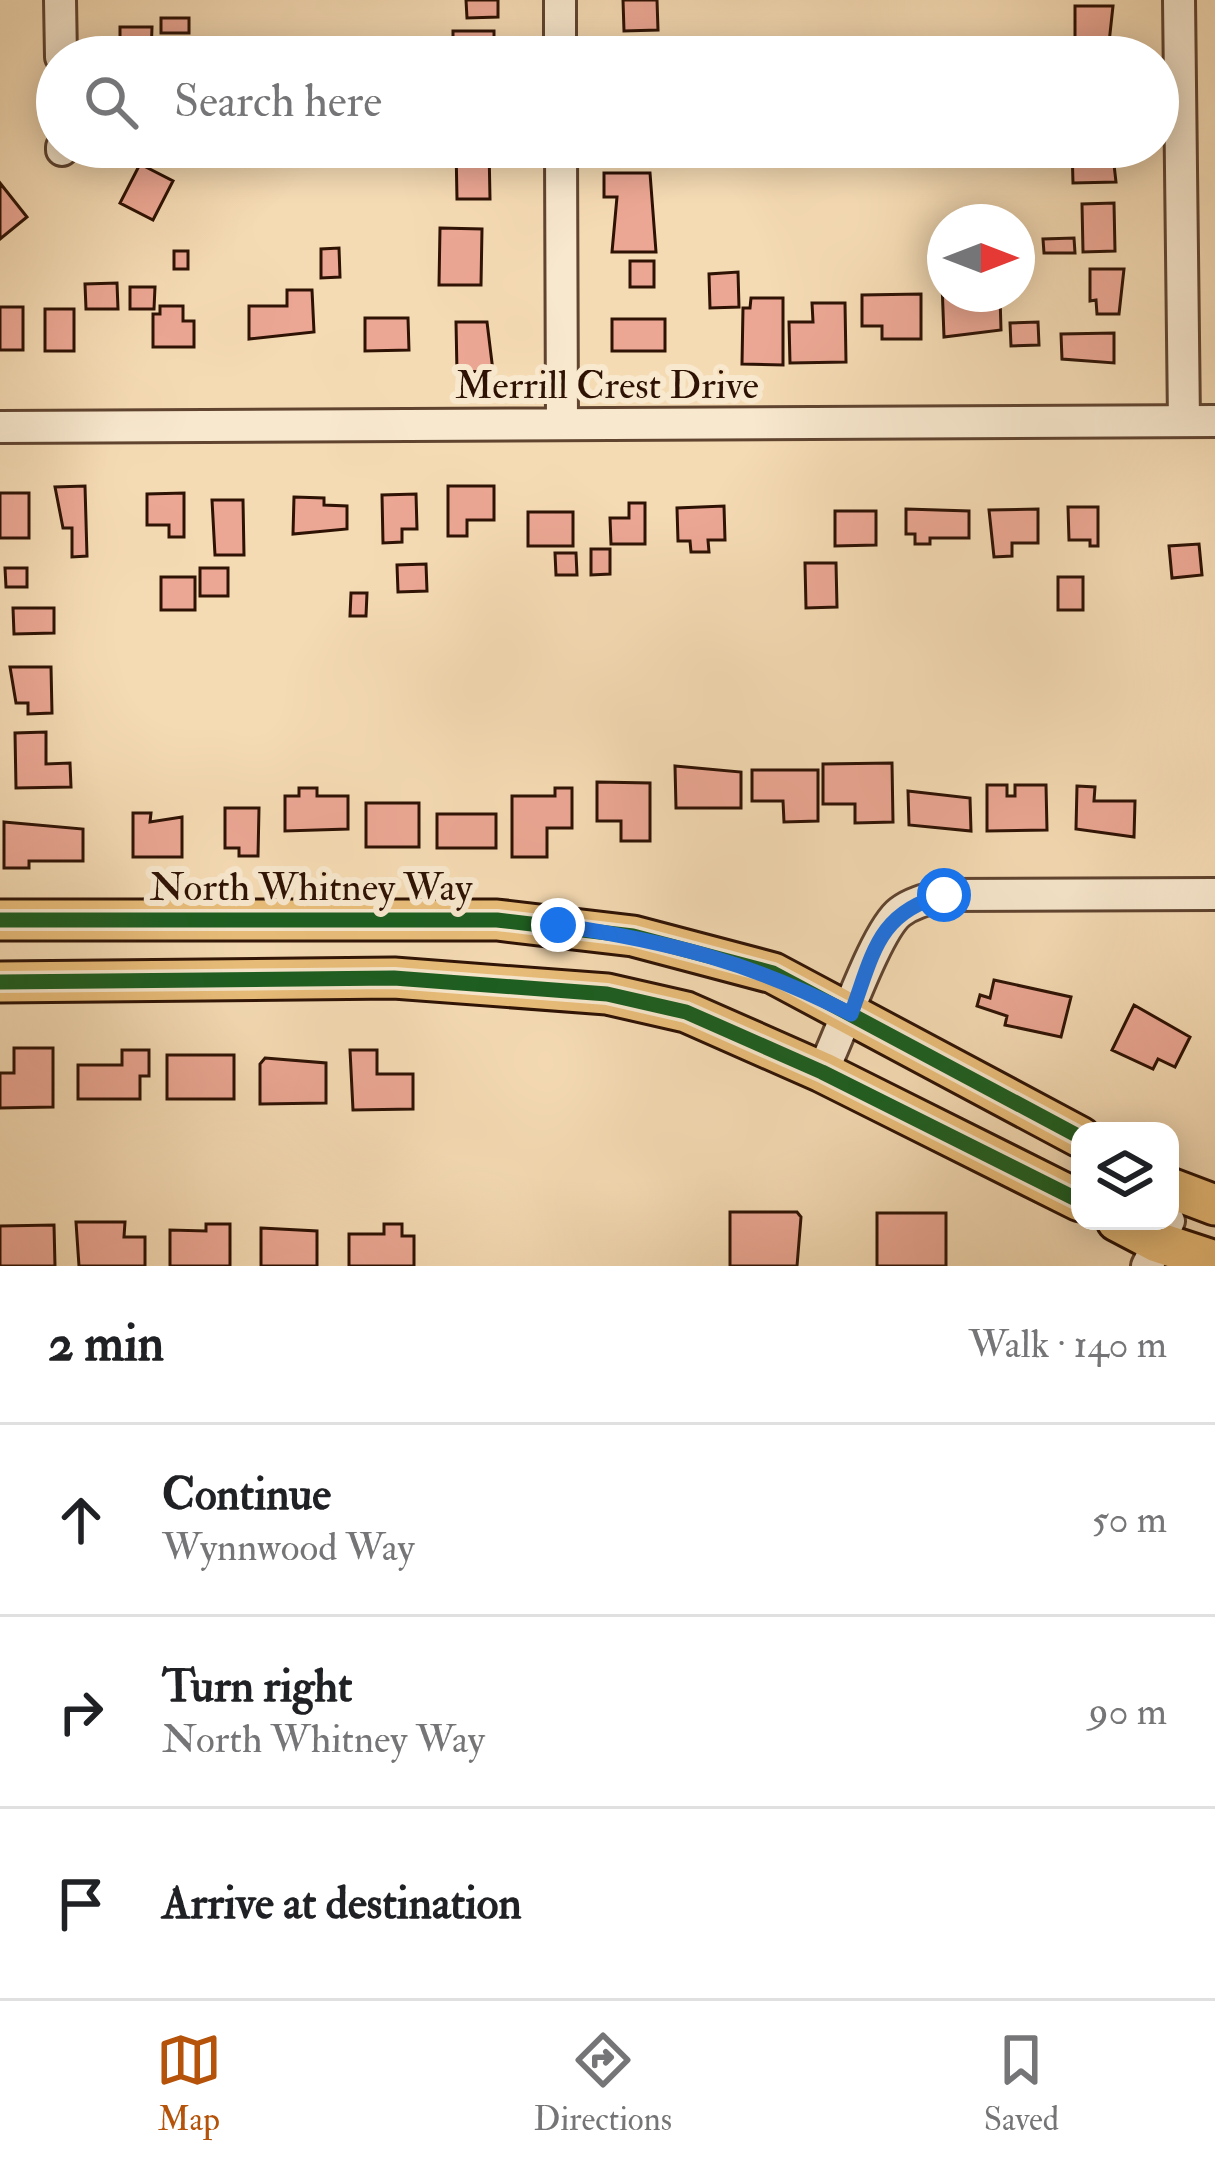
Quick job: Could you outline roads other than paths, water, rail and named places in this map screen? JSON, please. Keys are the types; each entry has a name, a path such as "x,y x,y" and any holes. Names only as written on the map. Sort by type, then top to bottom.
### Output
{"main road":[{"name":"North Whitney Way","path":"0,920 497,920 558,925 703,952 773,974 1071,1132"},
{"path":"0,982 278,978 515,983 607,994 686,1012 822,1072 1071,1197"},
{"path":"1179,1226 1215,1261"}],"street":[{"path":"60,0 61,36"},
{"path":"560,0 560,36"},
{"path":"1178,0 1179,36"},
{"path":"1179,70 1184,421"},
{"path":"561,168 562,424"},
{"name":"Merrill Crest Drive","path":"0,427 1215,421"},
{"path":"822,1072 880,939 897,914 918,902 944,895 1215,893"}]}
